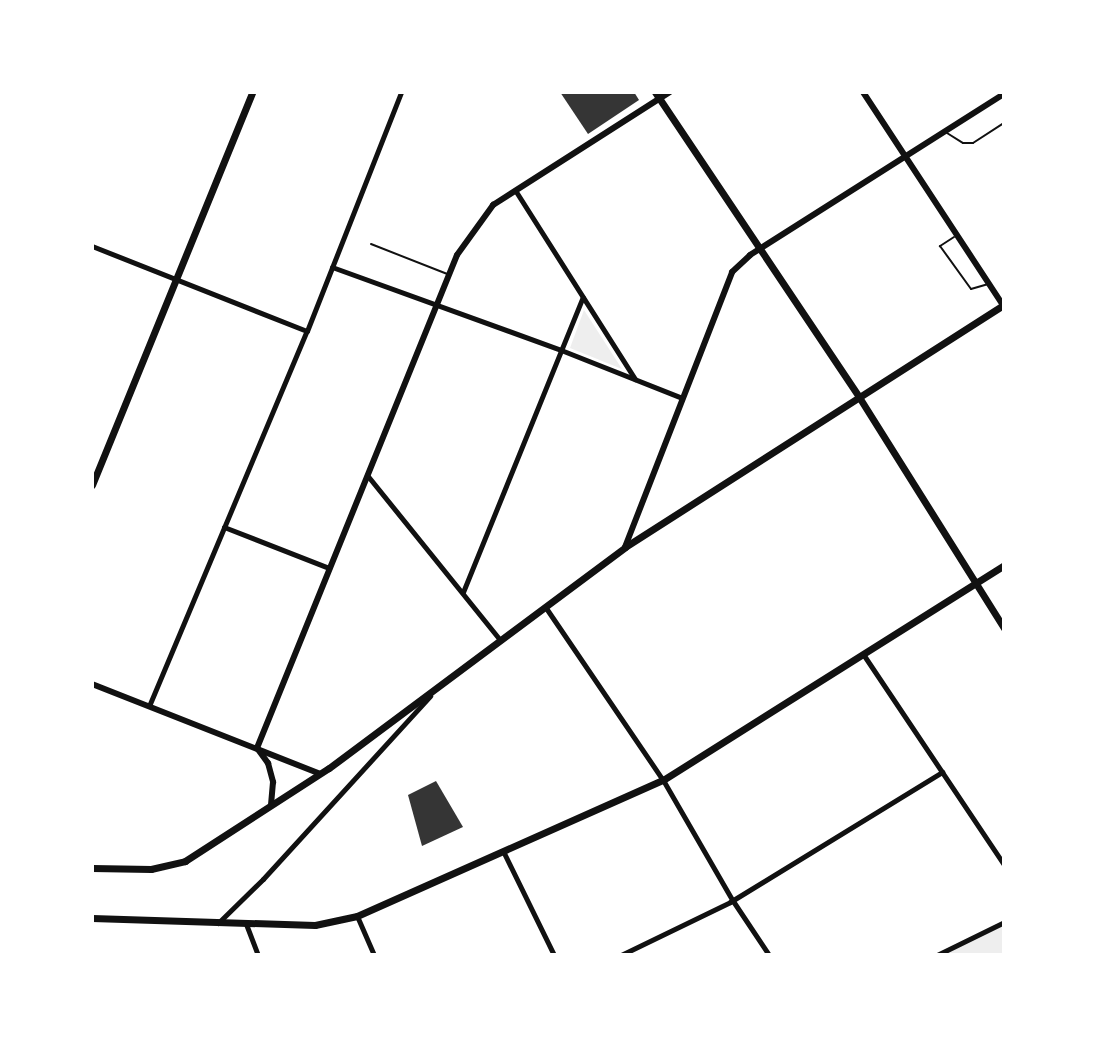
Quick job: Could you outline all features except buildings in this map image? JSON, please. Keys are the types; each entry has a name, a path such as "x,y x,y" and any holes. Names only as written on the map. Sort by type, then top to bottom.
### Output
{"main road":[{"path":"92,485 252,92"},
{"path":"657,95 859,397 1004,628"},
{"path":"92,868 151,869 185,861 320,774 625,547 1004,306"},
{"path":"92,918 315,925 357,916 663,780 1004,565"}],"street":[{"path":"149,706 307,331 401,92"},
{"path":"257,748 435,305 448,274 477,223 515,190 657,95 670,92"},
{"path":"863,92 1004,306"},
{"path":"625,547 732,272 759,249 1004,94"},
{"path":"515,190 636,380"},
{"path":"92,246 307,331"},
{"path":"332,267 561,350 682,398"},
{"path":"463,592 583,297"},
{"path":"367,475 501,641"},
{"path":"224,527 329,568"},
{"path":"546,608 663,780 733,901 769,955"},
{"path":"863,654 1004,865"},
{"path":"217,924 263,879 444,681"},
{"path":"92,684 320,774"},
{"path":"257,748 268,763 273,782 271,806"},
{"path":"621,955 733,901 942,772"},
{"path":"503,851 554,955"},
{"path":"357,916 374,955"},
{"path":"937,955 1004,922"},
{"path":"246,924 258,955"}],"lane":[{"path":"944,131 968,144 1004,123"},
{"path":"956,236 940,246 971,289 989,284"},
{"path":"371,244 448,274"}],"shaded area":[{"path":"584,310 622,369 570,348"},
{"path":"1004,923 1004,955 940,955"}]}
